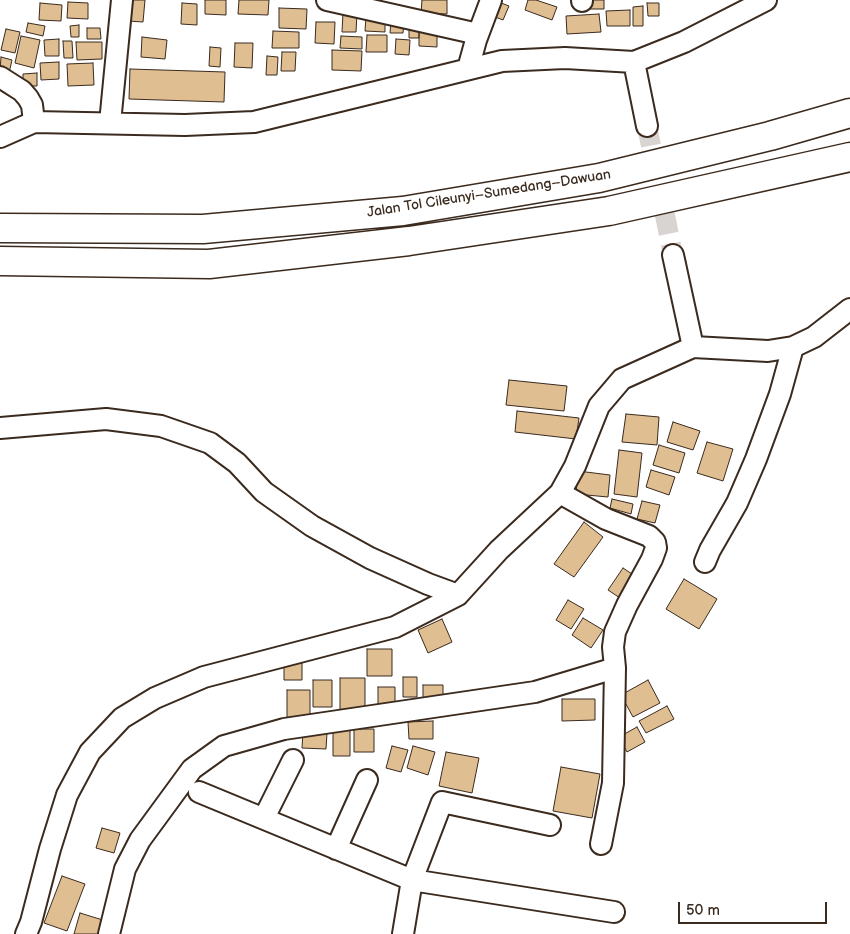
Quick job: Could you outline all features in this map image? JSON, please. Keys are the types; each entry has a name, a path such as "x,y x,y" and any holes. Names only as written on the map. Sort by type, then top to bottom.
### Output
{"highway":[{"name":"Jalan Tol Cileunyi–Sumedang–Dawuan","path":"0,228 203,229 403,211 599,178 770,136 850,113"},
{"path":"0,261 208,264 409,241 610,211 850,157"}],"street":[{"path":"110,123 122,0"},
{"path":"327,0 478,34"},
{"path":"468,69 478,34 491,0"},
{"path":"0,137 34,122 185,125 254,122 502,61 565,58 634,62 684,42 761,1"},
{"path":"634,62 647,126"},
{"path":"0,77 22,91 28,98 32,105 34,122"},
{"path":"673,255 693,347"},
{"path":"26,934 31,922 50,849 68,795 90,752 122,718 155,698 204,677 395,627 458,594 499,550 560,493 575,466 599,406 622,379 693,347 768,351 793,347 814,337 850,309"},
{"path":"705,562 738,503 780,394 793,347"},
{"path":"0,428 106,420 161,426 210,443 237,463 264,492 312,526 370,558 428,584 458,594"},
{"path":"560,493 606,519 649,536 655,542 656,548 615,632 613,647 615,668 613,784 601,844"},
{"path":"109,934 125,869 140,840 192,769 224,746 284,730 535,692 615,668"},
{"path":"264,818 293,760"},
{"path":"336,849 367,780"},
{"path":"199,792 412,880 614,912"},
{"path":"403,934 412,880 442,802 550,825"}],"building":[{"path":"129,0 145,0 143,22 128,21"},
{"path":"205,0 226,0 226,15 205,14"},
{"path":"239,0 269,0 268,15 238,14"},
{"path":"422,0 447,0 447,14 421,13"},
{"path":"528,0 536,0 557,7 552,20 525,10"},
{"path":"589,0 604,0 604,9 590,9"},
{"path":"496,1 509,6 503,20 490,15"},
{"path":"68,2 88,3 88,19 67,18"},
{"path":"40,3 62,5 61,21 39,20"},
{"path":"182,3 197,4 197,25 181,24"},
{"path":"647,3 659,3 659,16 648,16"},
{"path":"643,6 643,26 633,26 633,7"},
{"path":"279,8 307,9 306,29 279,28"},
{"path":"630,10 630,26 607,26 606,11"},
{"path":"343,12 357,13 356,32 342,32"},
{"path":"599,14 601,32 567,34 566,16"},
{"path":"366,17 385,18 385,32 365,31"},
{"path":"391,21 404,22 403,33 390,33"},
{"path":"316,22 335,22 334,44 315,43"},
{"path":"28,23 45,26 43,36 26,32"},
{"path":"409,24 419,25 419,38 409,38"},
{"path":"79,25 79,37 71,37 70,26"},
{"path":"87,28 100,28 101,39 87,39"},
{"path":"419,28 437,28 437,47 419,46"},
{"path":"6,29 20,32 15,53 1,50"},
{"path":"273,31 299,32 299,48 272,48"},
{"path":"367,35 387,35 387,52 366,52"},
{"path":"21,36 40,40 34,68 15,63"},
{"path":"341,36 362,37 362,49 340,48"},
{"path":"142,37 167,40 165,59 141,57"},
{"path":"59,39 59,56 45,56 44,40"},
{"path":"396,39 410,40 409,55 395,54"},
{"path":"63,41 72,41 73,58 64,58"},
{"path":"76,42 102,42 102,59 77,60"},
{"path":"235,43 253,43 252,68 234,67"},
{"path":"210,47 221,48 220,67 209,66"},
{"path":"332,50 362,51 361,71 332,70"},
{"path":"282,52 296,52 295,71 281,71"},
{"path":"267,56 278,57 277,75 266,75"},
{"path":"1,57 12,60 9,73 0,71"},
{"path":"59,62 59,79 41,80 40,63"},
{"path":"93,63 94,85 68,86 67,64"},
{"path":"130,69 225,72 224,102 129,99"},
{"path":"37,73 37,86 23,86 23,74"},
{"path":"509,380 567,386 564,411 506,405"},
{"path":"517,411 579,418 576,439 515,432"},
{"path":"626,414 659,417 657,445 622,442"},
{"path":"673,422 700,431 693,450 667,442"},
{"path":"707,442 733,449 723,481 697,473"},
{"path":"659,445 685,453 679,473 653,465"},
{"path":"619,450 642,453 637,497 614,494"},
{"path":"651,470 675,477 669,495 646,487"},
{"path":"578,471 610,475 608,497 576,494"},
{"path":"612,499 633,504 631,514 610,508"},
{"path":"642,501 660,505 655,523 637,519"},
{"path":"584,522 603,537 574,577 554,564"},
{"path":"623,568 638,578 623,600 608,590"},
{"path":"684,579 717,599 699,629 666,609"},
{"path":"568,600 584,609 571,629 556,620"},
{"path":"583,618 603,630 591,648 572,635"},
{"path":"442,619 452,642 428,653 418,630"},
{"path":"367,649 392,649 392,676 367,676"},
{"path":"284,659 302,659 302,680 284,680"},
{"path":"403,677 417,677 417,697 403,697"},
{"path":"340,678 365,678 365,714 340,714"},
{"path":"313,680 332,680 332,707 313,707"},
{"path":"648,680 660,703 633,717 621,695"},
{"path":"423,685 443,685 443,703 423,703"},
{"path":"378,687 395,687 395,707 378,707"},
{"path":"287,690 310,690 310,722 287,722"},
{"path":"562,699 595,699 595,720 562,721"},
{"path":"667,706 674,719 646,733 639,721"},
{"path":"433,721 433,739 409,739 408,722"},
{"path":"637,727 645,742 627,752 619,737"},
{"path":"333,729 350,729 350,756 333,756"},
{"path":"354,729 374,729 374,752 354,752"},
{"path":"303,731 327,733 326,749 302,748"},
{"path":"392,746 408,750 401,772 386,768"},
{"path":"413,746 435,752 428,775 407,768"},
{"path":"446,752 479,758 472,793 439,786"},
{"path":"561,767 600,774 592,818 553,811"},
{"path":"102,828 120,833 114,853 96,848"},
{"path":"62,876 85,884 67,931 44,923"},
{"path":"80,913 106,921 102,934 74,934"}],"tunnel":[{"path":"647,126 673,255"}]}
